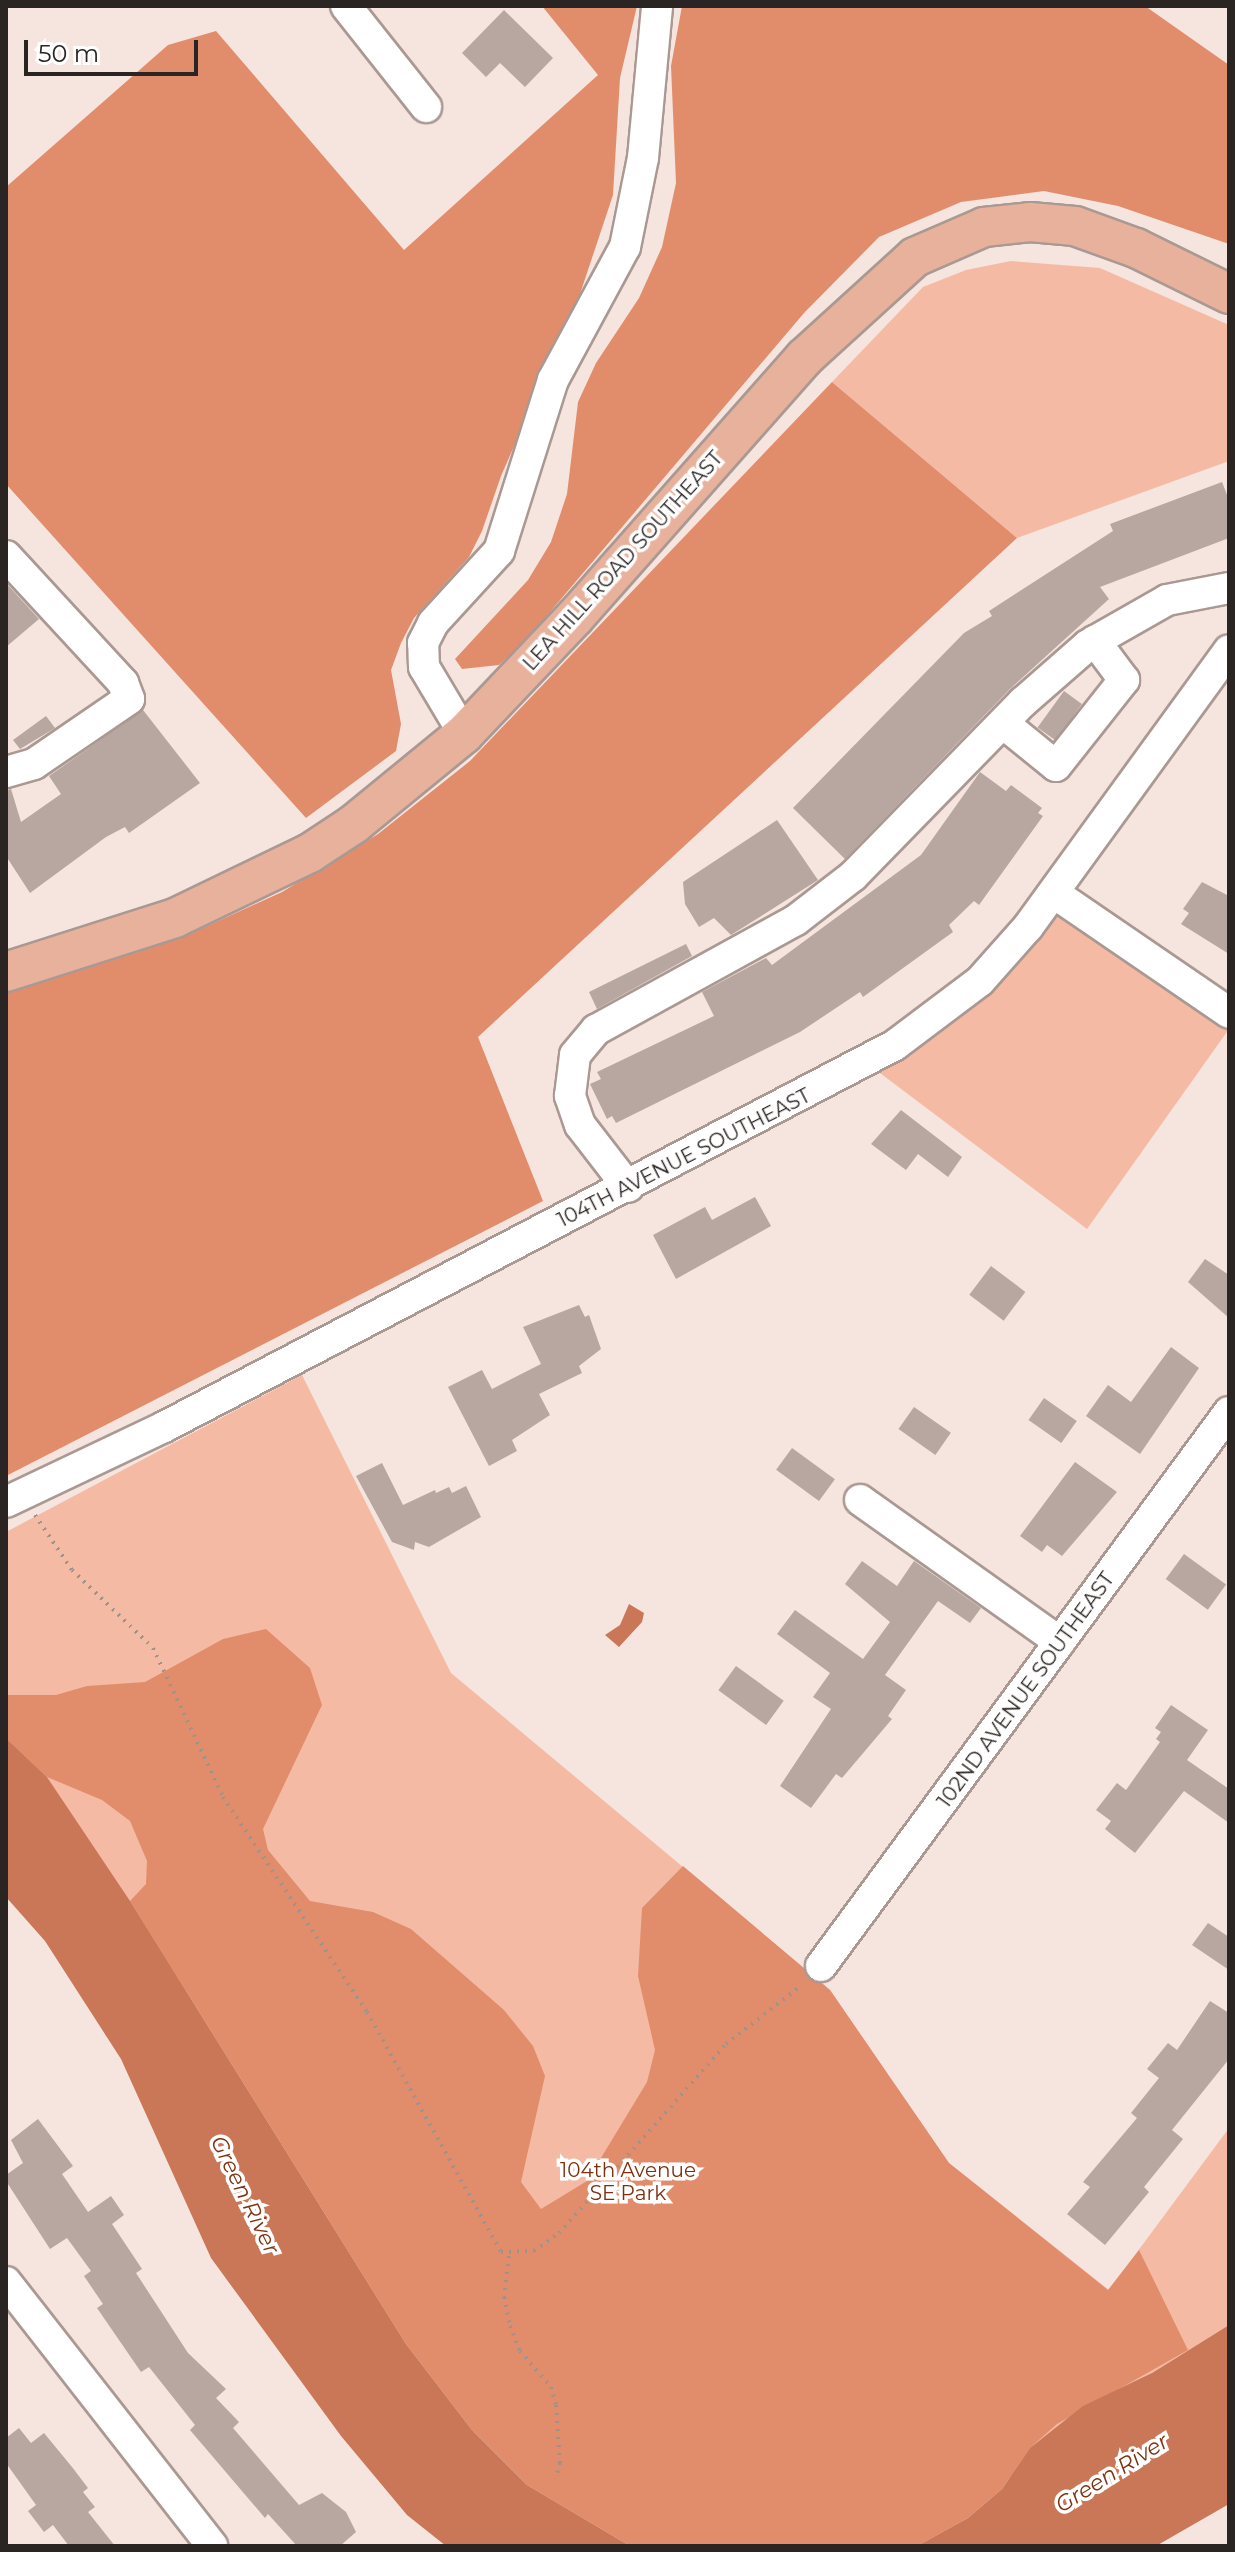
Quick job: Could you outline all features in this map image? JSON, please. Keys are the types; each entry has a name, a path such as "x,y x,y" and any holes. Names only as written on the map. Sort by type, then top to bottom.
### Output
{"main road":[{"name":"LEA HILL ROAD SOUTHEAST","path":"6,972 175,918 283,867 354,824 464,734 575,617 804,358 915,257 984,227 1030,222 1075,226 1136,248 1229,294"}],"street":[{"path":"346,6 426,107"},
{"path":"464,734 424,667 422,648 433,623 499,551 553,380 625,247 643,158 657,6"},
{"path":"6,556 123,683 129,699 34,764 6,772"},
{"path":"628,1187 580,1125 570,1096 575,1055 596,1030 796,920 853,876 1003,723 1095,641 1167,600 1229,588"},
{"path":"1003,723 1056,766 1124,680 1095,641"},
{"name":"104TH AVENUE SOUTHEAST","path":"14,1499 164,1427 895,1045 980,981 1054,893 1229,650"},
{"path":"1054,893 1229,1013"},
{"name":"102ND AVENUE SOUTHEAST","path":"821,1966 1229,1412"},
{"path":"860,1500 1060,1642"},
{"path":"6,2282 212,2546"}],"path":[{"path":"14,1499 72,1570 153,1648 235,1818 367,2012 493,2240 509,2256"},
{"path":"509,2256 534,2251 559,2233 726,2044 821,1966"},
{"path":"509,2256 504,2297 510,2326 520,2351 551,2387 556,2405 560,2452 556,2478"}],"green space":[{"path":"542,6 637,6 620,78 613,195 577,303 501,476 482,531 469,557 414,618 401,643 391,670 401,724 396,751 306,818 6,484 6,187 168,45 216,31 404,250 598,75"},
{"path":"682,6 1145,6 1229,65 1229,244 1118,206 1044,191 961,202 879,237 804,313 527,639 499,665 462,669 455,659 528,580 551,542 567,494 578,402 596,363 639,298 662,247 676,183 671,66"},
{"path":"1011,261 1100,268 1229,325 1229,461 1017,538 832,382 923,287 966,270"},
{"path":"832,382 1017,538 478,1037 543,1201 6,1476 6,983 181,938 282,892 378,834 470,761"},
{"path":"1061,913 1229,1029 1087,1229 880,1073 971,1005"},
{"name":"104th Avenue SE Park","path":"302,1375 451,1673 830,1990 949,2163 1109,2290 1229,2128 1229,2325 1152,2373 917,2546 630,2546 472,2430 47,1777 6,1738 6,1532"},
{"name":"104th Avenue SE Park","path":"266,1629 310,1668 322,1705 263,1829 268,1850 310,1901 373,1912 411,1929 504,2010 533,2046 545,2076 521,2182 541,2209 587,2181 647,2082 655,2050 638,1976 642,1908 683,1866 830,1990 949,2163 1108,2290 1139,2250 1188,2350 1057,2424 1030,2448 1002,2489 968,2518 917,2546 630,2546 527,2485 472,2430 406,2344 130,1901 146,1884 147,1861 130,1821 102,1800 47,1777 6,1738 6,1695 56,1695 87,1686 145,1682 223,1639"}],"water":[{"path":"629,1604 644,1613 642,1622 619,1647 605,1635 620,1625"},
{"name":"Green River","path":"6,1738 47,1777 130,1901 406,2344 472,2430 527,2485 630,2546 446,2546 407,2515 341,2436 211,2258 121,2059 45,1941 6,1897"},
{"name":"Green River","path":"1229,2325 1229,2504 1156,2546 917,2546 968,2518 1002,2489 1030,2448 1083,2406 1152,2373"}],"building":[{"path":"504,10 553,58 525,87 500,63 486,77 462,53"},
{"path":"1222,482 1229,500 1229,538 1100,587 1109,599 1010,689 845,859 793,808 964,633 992,616 989,611 1113,531 1110,524"},
{"path":"6,583 39,619 6,647"},
{"path":"1064,691 1082,704 1055,740 1038,727"},
{"path":"143,710 200,783 129,833 125,827 106,837 30,893 6,856 6,790 11,789 21,822 61,794 49,776"},
{"path":"46,716 55,728 20,749 13,740"},
{"path":"980,772 1006,791 1011,785 1042,808 1038,813 1043,816 979,905 974,901 949,925 953,932 863,997 860,992 800,1032 616,1123 612,1116 607,1119 590,1084 601,1079 597,1072 714,1016 702,992 766,958 772,965 921,855"},
{"path":"777,820 818,880 731,935 714,918 699,927 685,904 683,882"},
{"path":"1202,882 1229,896 1229,954 1181,924 1189,913 1183,909"},
{"path":"686,944 692,956 597,1009 589,992"},
{"path":"901,1110 962,1157 948,1177 918,1154 906,1170 871,1144"},
{"path":"755,1197 771,1226 676,1279 653,1235 705,1207 712,1220"},
{"path":"1205,1259 1229,1275 1229,1318 1188,1282"},
{"path":"991,1266 1025,1292 1004,1321 969,1295"},
{"path":"579,1305 585,1317 589,1315 601,1349 579,1366 582,1373 539,1394 550,1415 512,1440 517,1451 489,1466 448,1387 482,1370 492,1389 541,1364 523,1327"},
{"path":"1171,1347 1199,1368 1140,1454 1086,1416 1108,1385 1131,1402"},
{"path":"1044,1398 1077,1421 1061,1443 1029,1420"},
{"path":"914,1407 951,1433 935,1455 899,1429"},
{"path":"792,1448 835,1479 819,1501 776,1470"},
{"path":"1075,1462 1117,1492 1062,1556 1047,1545 1042,1552 1020,1536"},
{"path":"382,1463 403,1505 435,1490 436,1493 449,1487 452,1493 466,1486 481,1517 429,1547 415,1542 414,1550 392,1542 356,1476"},
{"path":"1184,1554 1226,1585 1208,1610 1166,1579"},
{"path":"862,1561 897,1586 914,1561 981,1608 970,1623 938,1601 885,1675 906,1690 888,1716 892,1719 842,1778 836,1774 811,1808 780,1786 831,1709 813,1697 830,1673 777,1634 795,1610 863,1659 890,1622 845,1584"},
{"path":"736,1666 784,1701 766,1725 718,1690"},
{"path":"1171,1705 1208,1730 1187,1760 1229,1789 1229,1823 1184,1791 1135,1853 1105,1829 1111,1821 1096,1810 1117,1783 1126,1790 1160,1742 1156,1739 1161,1732 1155,1728"},
{"path":"1208,1923 1229,1937 1229,1970 1192,1945"},
{"path":"1210,2001 1229,2013 1229,2059 1172,2130 1183,2139 1144,2187 1149,2192 1105,2245 1067,2214 1090,2187 1083,2182 1137,2118 1131,2113 1159,2078 1147,2069 1168,2043 1177,2050"},
{"path":"38,2119 73,2166 62,2174 88,2212 111,2196 124,2215 112,2224 142,2269 136,2273 188,2353 226,2389 216,2398 239,2422 233,2428 299,2505 322,2493 346,2512 356,2532 340,2546 297,2546 268,2514 265,2518 190,2430 195,2425 149,2367 141,2372 97,2308 103,2304 84,2276 91,2271 67,2238 50,2249 6,2181 6,2175 23,2163 11,2140"},
{"path":"19,2428 31,2443 44,2433 72,2467 88,2488 83,2492 95,2507 88,2512 115,2546 69,2546 53,2525 44,2532 28,2511 36,2505 6,2463 6,2438"}]}
